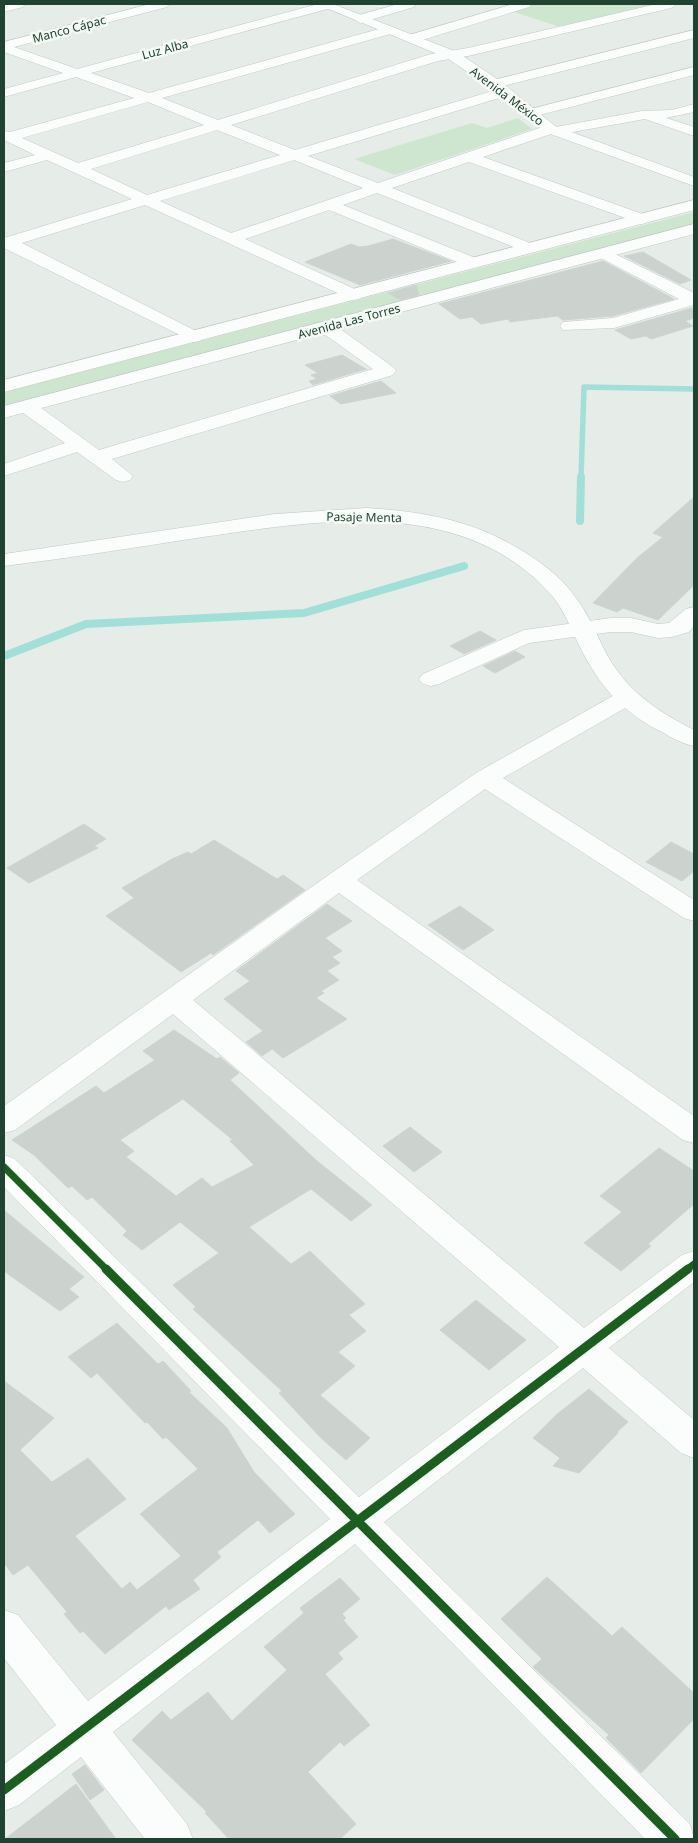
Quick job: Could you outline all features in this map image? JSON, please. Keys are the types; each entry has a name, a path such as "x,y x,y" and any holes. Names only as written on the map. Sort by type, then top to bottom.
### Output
{"street":[{"path":"4,8 20,4"},
{"name":"Manco Cápac","path":"4,47 163,4"},
{"name":"Avenida México","path":"325,4 452,55 499,88 553,130 694,182"},
{"name":"Luz Alba","path":"4,93 325,4"},
{"path":"360,19 410,4"},
{"path":"411,39 525,4"},
{"path":"76,169 436,57 452,55 671,4"},
{"path":"6,136 390,30"},
{"path":"6,242 295,155 499,88 694,34"},
{"path":"4,47 149,98 529,248"},
{"path":"532,113 694,71"},
{"path":"230,239 553,130 642,115 672,114 694,108"},
{"path":"642,115 694,132"},
{"path":"6,136 353,295"},
{"path":"4,168 47,156"},
{"path":"469,157 642,219"},
{"path":"328,205 472,263"},
{"name":"Avenida Las Torres","path":"4,386 694,206"},
{"name":"Avenida Las Torres","path":"4,412 694,229"},
{"path":"6,242 194,337"},
{"path":"603,253 694,300"},
{"path":"569,326 614,323 694,300"},
{"path":"96,457 388,371 326,327"},
{"path":"26,406 123,476"},
{"path":"4,470 80,445"},
{"name":"Pasaje Menta","path":"4,560 290,518 346,515 397,516 449,525 493,541 516,554 556,587 571,606 612,682 626,698 651,716 694,739"},
{"path":"431,679 524,637 583,631 611,625 631,625 658,630 672,630 681,626 694,614"},
{"path":"4,1122 339,880 485,778 626,698"},
{"path":"485,778 694,912"},
{"path":"339,880 694,1132"},
{"path":"174,999 694,1442"},
{"path":"4,1167 675,1839"},
{"path":"4,1790 694,1264"},
{"path":"4,1628 172,1839"}],"green space":[{"path":"535,4 655,4 560,27 511,11"},
{"path":"518,118 532,129 395,175 354,159 472,123 487,128"},
{"path":"694,212 694,224 4,405 4,392"}],"building":[{"path":"393,239 451,261 360,285 305,262 351,244 359,247 368,246"},
{"path":"643,252 691,280 680,284 624,256"},
{"path":"603,261 674,299 613,316 563,320 557,316 510,322 508,319 481,324 472,317 460,319 439,304"},
{"path":"416,285 419,295 400,300 388,293"},
{"path":"694,309 694,318 685,321 693,326 651,339 646,336 631,339 615,330"},
{"path":"342,355 366,369 313,385 309,381 317,379 311,375 318,373 305,365"},
{"path":"381,381 396,393 341,404 330,396"},
{"path":"694,497 694,585 658,620 623,608 617,612 593,603 637,558 663,537 653,533"},
{"path":"480,631 496,640 464,654 450,646"},
{"path":"515,651 525,657 495,673 483,666"},
{"path":"84,824 106,839 94,846 98,848 29,883 7,868"},
{"path":"214,840 277,879 283,875 305,890 213,955 211,953 181,972 106,916 134,898 122,888 172,859 188,852 191,854"},
{"path":"671,842 694,854 694,871 682,881 646,862"},
{"path":"327,904 352,921 325,938 342,951 332,957 340,963 327,971 339,980 321,991 324,993 316,998 347,1019 283,1058 272,1049 262,1056 246,1042 263,1031 224,999 250,981 236,971"},
{"path":"460,906 494,930 463,950 428,925"},
{"path":"174,1030 217,1059 220,1057 239,1073 230,1080 317,1161 372,1205 351,1221 311,1189 249,1227 291,1264 310,1251 365,1304 349,1315 366,1331 338,1352 355,1366 320,1395 370,1438 346,1460 321,1438 279,1393 282,1391 193,1309 196,1307 173,1285 219,1253 180,1222 142,1250 123,1235 127,1231 92,1197 87,1200 72,1186 68,1188 34,1155 12,1140 96,1086 104,1093 155,1060 143,1051","holes":["183,1099 233,1140 230,1141 254,1165 212,1187 202,1178 176,1196 126,1157 134,1151 120,1140"]},
{"path":"410,1127 442,1152 414,1172 383,1146"},
{"path":"659,1148 694,1171 694,1204 648,1244 651,1246 621,1271 584,1243 622,1212 600,1196"},
{"path":"4,1210 84,1277 69,1289 79,1297 60,1311 4,1271"},
{"path":"476,1300 526,1340 489,1370 440,1330"},
{"path":"117,1323 158,1364 163,1361 191,1391 189,1392 227,1428 254,1472 295,1514 270,1533 258,1520 217,1552 221,1557 193,1580 200,1589 169,1610 166,1606 105,1654 83,1631 80,1633 64,1614 67,1612 28,1565 13,1575 4,1563 4,1381 54,1418 20,1450 52,1482 88,1458 126,1499 75,1536 122,1589 130,1582 137,1590 181,1556 140,1514 198,1469 166,1437 163,1439 147,1422 145,1423 97,1373 91,1378 68,1357"},
{"path":"589,1389 628,1422 579,1473 553,1466 560,1458 533,1438 556,1415"},
{"path":"547,1577 612,1636 622,1627 694,1693 694,1719 641,1773 606,1738 609,1735 533,1667 542,1659 501,1619"},
{"path":"340,1578 360,1599 342,1614 346,1618 343,1620 358,1637 338,1653 343,1659 325,1674 370,1725 344,1746 340,1742 308,1772 356,1824 340,1839 229,1839 205,1813 207,1812 132,1740 162,1711 171,1720 208,1692 232,1721 287,1670 264,1647 304,1613 300,1608"},
{"path":"85,1765 104,1790 90,1800 72,1774"},
{"path":"76,1784 116,1839 5,1839"}],"waterway":[{"path":"581,478 584,387 694,389"},
{"path":"580,521 581,477"},
{"path":"4,656 86,624 304,613 464,566"}],"cycle path":[{"path":"4,1167 675,1839"},
{"path":"4,1790 694,1264"}]}
